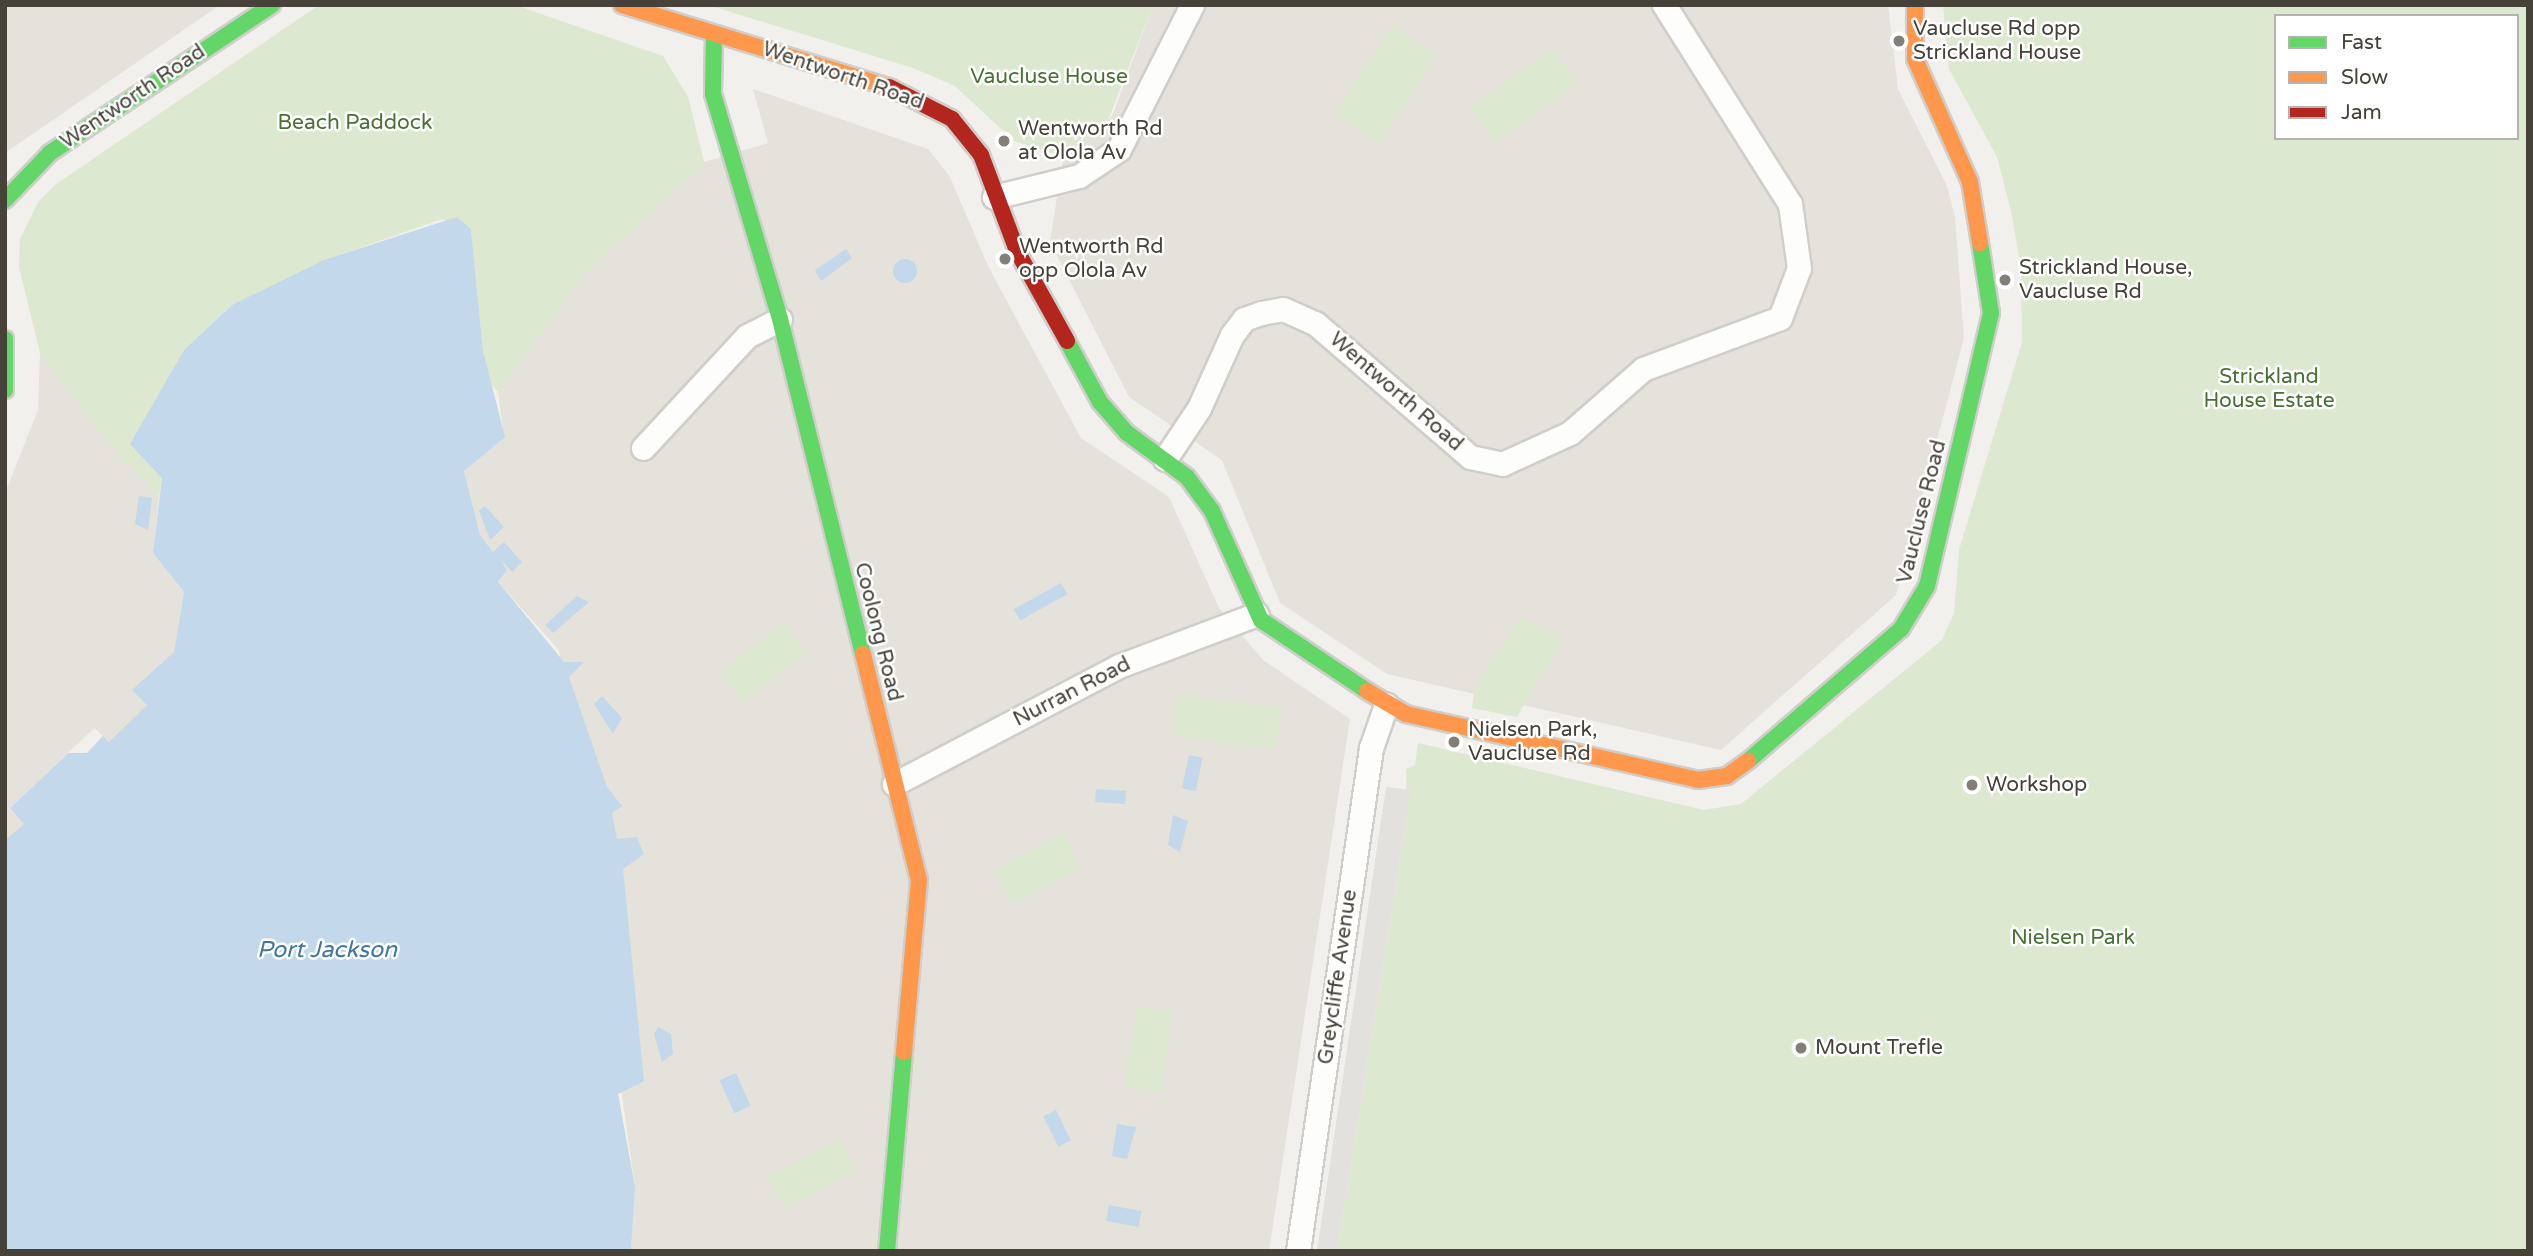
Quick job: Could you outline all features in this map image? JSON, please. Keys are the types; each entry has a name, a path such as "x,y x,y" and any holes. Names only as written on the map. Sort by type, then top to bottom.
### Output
{"street":[{"name":"Wentworth Road","path":"5,200 50,153 272,5"},
{"name":"Wentworth Road","path":"622,5 929,104 969,136 994,197 1100,402 1127,433 1165,459 1212,511 1257,614 1300,652 1386,705"},
{"path":"994,197 1079,176 1119,149 1192,5"},
{"name":"Wentworth Road","path":"1165,459 1211,384 1232,335 1244,319 1261,313 1283,309 1315,323 1470,457 1502,464 1570,433 1643,369 1780,318 1799,268 1790,204 1664,5"},
{"name":"Vaucluse Road","path":"1386,705 1452,728 1714,779 1758,755 1913,617 1927,586 1992,313 1970,181 1915,58 1915,5"},
{"name":"Coolong Road","path":"714,34 713,94 780,319 921,898 887,1251"},
{"path":"643,448 747,336 780,319"},
{"path":"5,339 5,390"},
{"name":"Nurran Road","path":"894,784 1119,666 1257,614"},
{"name":"Greycliffe Avenue","path":"1298,1251 1371,748 1386,705"}],"shaded area":[{"path":"5,5 220,5 5,153"},
{"path":"1153,5 1888,5 1898,89 1947,186 1955,217 1964,338 1896,595 1721,750 1387,674 1280,603 1222,460 1129,397 1050,242 1064,152 1100,132 1113,114"},
{"path":"753,89 928,149 950,177 989,268 1081,438 1169,497 1219,608 1263,660 1350,719 1269,1251 631,1251 635,1187 559,650 498,582 507,570 480,535 464,471 504,437 498,392 583,276 704,162 768,143"},
{"path":"40,353 117,454 159,497 153,553 184,592 174,652 147,705 109,743 94,728 10,808 24,824 5,840 5,493 38,410"},
{"path":"1386,787 1411,790 1337,1251 1317,1251"}],"green space":[{"name":"Beach Paddock","path":"319,5 515,5 663,56 688,97 704,162 583,276 498,392 488,381 483,351 471,230 442,219 325,260 232,305 184,350 149,414 162,478 159,497 117,454 40,353 19,267 20,239 38,202 56,184"},
{"name":"Vaucluse House","path":"708,5 1153,5 1107,123 1075,149 1051,153 1014,141 955,86 913,68"},
{"name":"Nielsen Park","path":"1943,5 2528,5 2528,1251 1337,1251 1407,815 1406,769 1415,765 1418,743 1704,810 1741,804 1942,640 1954,613 1959,550 2022,342 2021,268 2011,211 1997,157 1949,69"},
{"path":"1391,26 1436,54 1380,143 1335,115"},
{"path":"1553,49 1577,83 1494,141 1470,107"},
{"path":"1520,616 1562,639 1517,717 1472,708 1474,692"},
{"path":"783,623 806,652 743,701 720,672"},
{"path":"1179,694 1282,708 1276,750 1173,736"},
{"path":"1063,833 1081,866 1012,905 994,871"},
{"path":"1137,1006 1174,1012 1161,1092 1124,1086"},
{"path":"839,1139 856,1171 784,1209 767,1177"}],"water":[{"name":"Port Jackson","path":"457,217 471,229 483,351 505,437 464,471 480,535 493,552 504,542 522,562 512,572 500,559 507,570 498,582 564,662 584,662 569,677 607,787 622,806 612,813 617,839 637,837 644,854 623,869 644,1081 618,1094 635,1187 631,1251 5,1251 5,840 24,824 10,808 95,728 109,742 147,705 132,690 174,652 184,592 153,553 162,478 130,444 184,350 232,305 324,260"},
{"path":"846,249 852,258 821,281 815,270"},
{"path":"905,259 914,262 917,271 914,280 905,283 896,280 893,271 896,262"},
{"path":"139,496 152,498 148,530 135,524"},
{"path":"485,506 504,527 490,540 479,511"},
{"path":"1061,583 1067,594 1020,621 1014,609"},
{"path":"577,596 589,602 553,633 545,625"},
{"path":"602,696 622,718 613,734 594,704"},
{"path":"1189,755 1203,758 1196,791 1182,788"},
{"path":"1096,789 1126,791 1125,804 1095,802"},
{"path":"1173,815 1188,821 1180,852 1168,845"},
{"path":"658,1027 671,1034 673,1054 662,1062 654,1034"},
{"path":"736,1073 751,1106 734,1113 720,1080"},
{"path":"1056,1110 1071,1141 1058,1147 1043,1116"},
{"path":"1117,1124 1136,1127 1127,1159 1112,1156"},
{"path":"1109,1205 1141,1211 1138,1227 1106,1221"}],"pier":[{"path":"95,728 103,736 87,753 68,753"}],"traffic: fast":[{"path":"5,200 50,153 272,5"},
{"path":"714,34 713,94 780,319 863,654"},
{"path":"1748,761 1901,629 1927,586 1991,313 1980,243"},
{"path":"5,339 5,390"},
{"path":"1067,341 1100,402 1127,433 1187,477 1212,511 1261,620 1367,691"},
{"path":"887,1251 904,1052"}],"traffic: slow":[{"path":"622,5 889,87"},
{"path":"1915,5 1915,59 1970,182 1980,243"},
{"path":"863,654 919,880 904,1052"},
{"path":"1367,691 1406,714 1698,780 1727,776 1748,761"}],"traffic: jam":[{"path":"889,87 952,119 981,155 1017,251 1067,341"}],"place":[{"name":"Vaucluse Rd opp Strickland House","path":"1899,41"},
{"name":"Wentworth Rd at Olola Av","path":"1004,141"},
{"name":"Wentworth Rd opp Olola Av","path":"1005,259"},
{"name":"Strickland House, Vaucluse Rd","path":"2005,280"},
{"name":"Nielsen Park, Vaucluse Rd","path":"1454,742"},
{"name":"Workshop","path":"1972,785"},
{"name":"Mount Trefle","path":"1801,1048"}],"park label":[{"name":"Strickland House Estate","path":"2269,389"}]}
